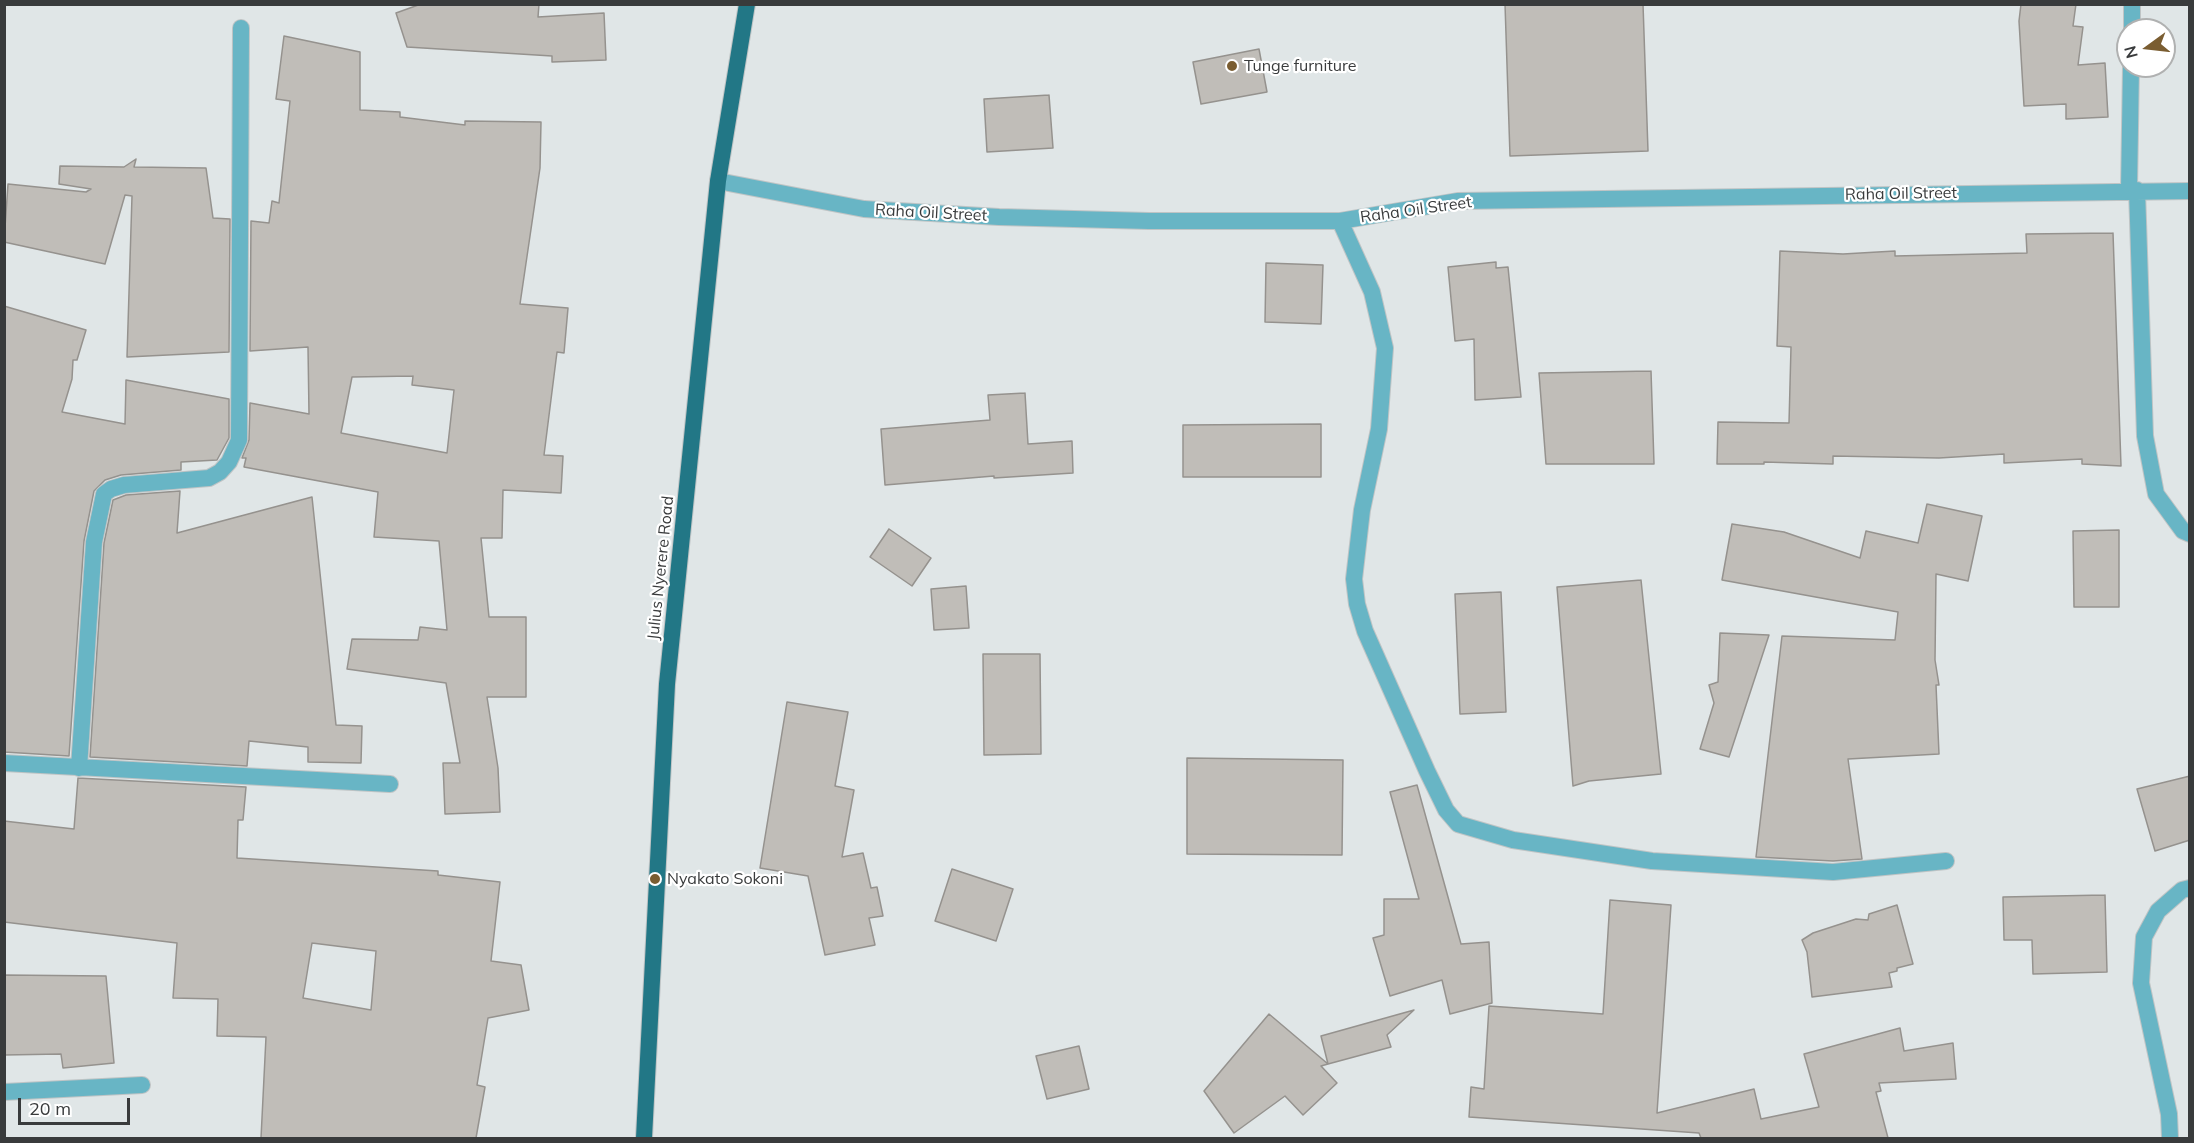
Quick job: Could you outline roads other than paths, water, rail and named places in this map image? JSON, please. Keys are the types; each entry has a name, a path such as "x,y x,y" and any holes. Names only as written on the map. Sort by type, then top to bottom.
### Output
{"highway":[{"name":"Julius Nyerere Road","path":"644,1138 667,684 718,181 747,4"}],"street":[{"path":"79,768 94,542 104,494 124,485 209,478 220,472 229,462 239,440 241,28"},
{"path":"2131,78 2133,190 2145,436 2156,494 2183,531 2190,534"},
{"name":"Raha Oil Street","path":"718,181 864,209 999,217 1149,221 1341,221 1458,201 2190,191"},
{"path":"1341,221 1372,292 1385,348 1379,429 1362,510 1354,579 1357,604 1365,631 1427,771 1446,810 1458,824 1513,840 1652,861 1833,872 1946,861"},
{"path":"4,763 390,784"},
{"path":"2170,1138 2169,1114 2141,983 2144,937 2158,911 2182,890 2190,888"},
{"path":"4,1092 142,1085"}],"place":[{"name":"Tunge furniture","path":"1232,66"},
{"name":"Nyakato Sokoni","path":"655,879"}]}
